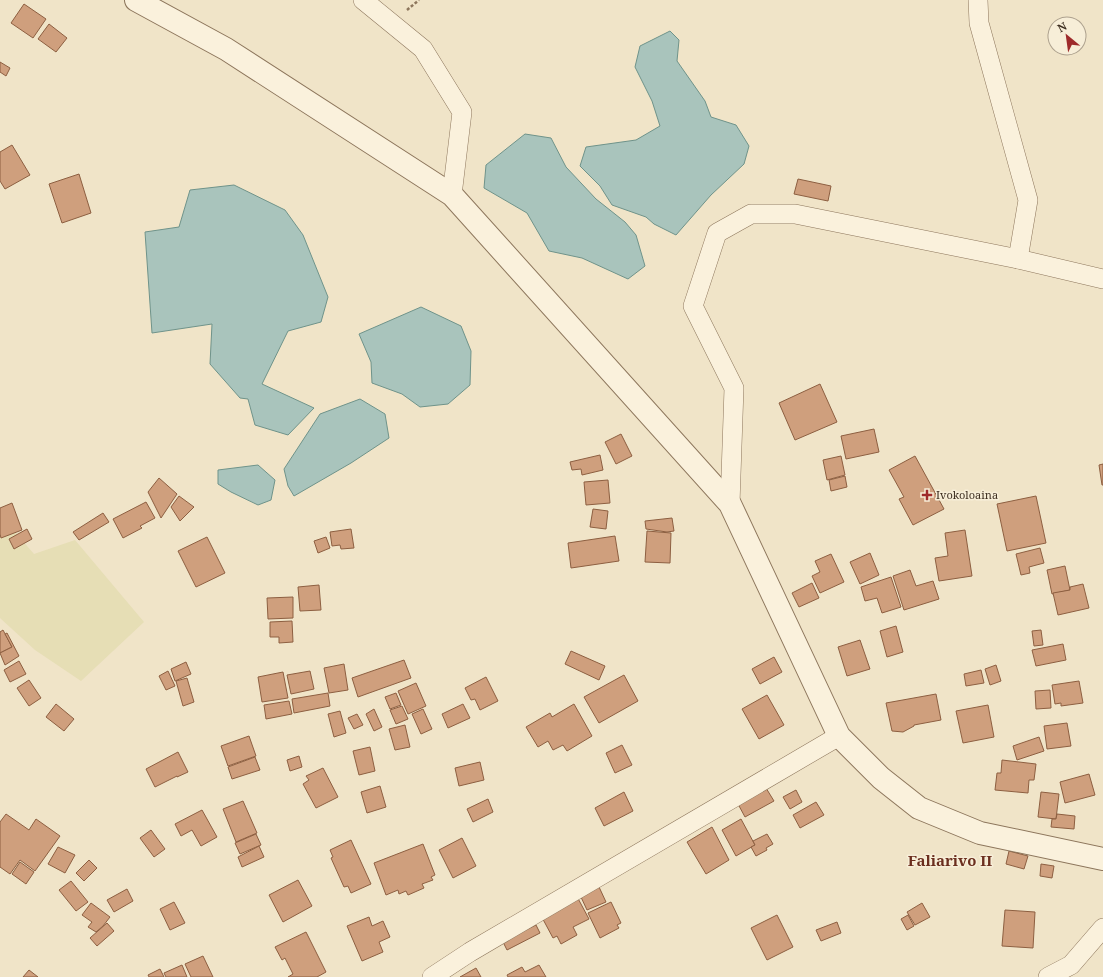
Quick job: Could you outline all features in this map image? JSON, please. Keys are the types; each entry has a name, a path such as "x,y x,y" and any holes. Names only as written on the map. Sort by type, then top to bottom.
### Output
{"street":[{"path":"136,0 226,49 452,195 730,504 839,736 882,778 919,808 980,833 1103,859"},
{"path":"364,0 423,49 462,112 452,195"},
{"path":"978,0 979,23 1028,200 1018,259"},
{"path":"730,504 734,388 693,306 717,233 751,214 795,214 1018,259 1103,279"},
{"path":"439,975 470,952 839,736"},
{"path":"1048,977 1071,965 1103,928"}],"shaded area":[{"path":"0,515 34,554 75,540 144,622 81,681 35,650 0,618"}],"water":[{"path":"670,31 679,40 677,61 705,101 711,117 736,125 749,146 744,164 711,195 676,235 654,224 646,217 612,205 600,186 580,166 586,147 636,140 660,126 652,101 635,67 640,46"},
{"path":"525,134 551,138 566,167 596,199 625,222 636,235 645,266 628,279 582,258 549,251 527,213 484,188 486,165"},
{"path":"234,185 285,210 303,235 328,297 321,322 288,331 262,384 314,408 288,435 255,425 248,399 240,398 210,364 212,324 152,333 145,232 179,227 190,190"},
{"path":"421,307 461,326 471,351 470,385 448,404 420,407 402,394 372,383 371,362 359,334"},
{"path":"360,399 385,414 389,438 351,463 294,496 288,486 284,469 320,414"},
{"path":"258,465 275,480 271,500 258,505 218,484 218,470"}],"building":[{"path":"24,4 46,19 33,38 11,23"},
{"path":"49,24 67,38 56,52 38,39"},
{"path":"0,62 10,68 6,76 0,72"},
{"path":"12,145 30,175 5,189 0,181 0,152"},
{"path":"79,174 91,213 62,223 49,184"},
{"path":"798,179 831,186 828,201 794,194"},
{"path":"820,384 837,422 795,440 779,403"},
{"path":"874,429 879,452 846,459 841,436"},
{"path":"621,434 632,456 616,464 605,442"},
{"path":"600,455 603,470 582,475 581,469 572,470 570,462"},
{"path":"841,456 845,475 827,480 823,460"},
{"path":"915,456 944,509 913,525 899,499 904,497 889,470"},
{"path":"1103,464 1103,485 1102,485 1099,465"},
{"path":"845,476 847,487 831,491 829,480"},
{"path":"159,478 177,494 161,518 148,492"},
{"path":"608,480 610,503 586,505 584,482"},
{"path":"179,496 194,507 180,521 171,507"},
{"path":"1036,496 1046,543 1007,551 997,504"},
{"path":"146,502 155,518 140,526 142,528 123,538 113,519"},
{"path":"12,503 22,530 1,538 0,508"},
{"path":"593,509 608,511 606,529 590,527"},
{"path":"103,513 109,522 79,540 73,532"},
{"path":"672,518 674,531 667,532 646,529 645,521"},
{"path":"27,529 32,539 14,549 9,539"},
{"path":"351,529 354,548 341,549 340,545 332,546 330,532"},
{"path":"965,530 972,576 939,581 935,558 948,556 945,533"},
{"path":"647,531 671,533 670,563 645,562"},
{"path":"615,536 619,561 571,568 568,543"},
{"path":"207,537 225,573 196,587 178,551"},
{"path":"326,537 330,548 318,553 314,541"},
{"path":"1040,548 1044,563 1029,567 1030,573 1021,575 1016,554"},
{"path":"870,553 879,575 860,584 850,562"},
{"path":"831,554 844,582 820,593 812,576 820,572 815,561"},
{"path":"1065,566 1070,590 1052,594 1047,570"},
{"path":"910,570 916,586 933,581 939,599 904,610 893,576"},
{"path":"891,577 901,607 882,613 877,598 865,601 861,587"},
{"path":"812,583 819,598 799,607 792,593"},
{"path":"1083,584 1089,608 1058,615 1053,593 1070,590 1070,587"},
{"path":"319,585 321,610 300,611 298,587"},
{"path":"293,597 293,618 268,619 267,598"},
{"path":"292,621 293,642 279,643 279,637 270,637 270,622"},
{"path":"896,626 903,652 887,657 880,631"},
{"path":"3,630 12,647 0,653 0,632"},
{"path":"1041,630 1043,645 1034,646 1032,631"},
{"path":"7,633 19,656 5,665 0,653 12,647 5,634"},
{"path":"860,640 870,669 847,676 838,647"},
{"path":"1063,644 1066,660 1036,666 1032,650"},
{"path":"571,651 605,666 599,680 565,664"},
{"path":"774,657 782,672 760,684 752,669"},
{"path":"404,660 411,678 358,697 352,678"},
{"path":"19,661 26,674 10,682 4,670"},
{"path":"186,662 191,674 175,681 171,669"},
{"path":"344,664 348,690 329,693 324,668"},
{"path":"996,665 1001,681 990,685 985,669"},
{"path":"981,670 984,683 966,686 964,674"},
{"path":"168,671 175,686 166,690 159,676"},
{"path":"310,671 314,689 291,694 287,675"},
{"path":"283,672 288,698 262,702 258,677"},
{"path":"624,675 638,701 599,723 584,697"},
{"path":"486,677 498,701 480,710 475,699 471,700 465,688"},
{"path":"187,678 194,702 183,706 176,681"},
{"path":"29,680 41,698 29,706 17,688"},
{"path":"1079,681 1083,703 1061,706 1061,703 1055,704 1052,685"},
{"path":"416,683 426,706 408,714 398,691"},
{"path":"1050,690 1051,708 1036,709 1035,691"},
{"path":"328,693 330,706 294,713 292,699"},
{"path":"396,693 401,705 390,709 385,697"},
{"path":"936,694 941,720 914,725 903,732 892,731 886,703"},
{"path":"767,695 784,725 759,739 742,709"},
{"path":"289,701 292,714 266,719 264,705"},
{"path":"56,704 74,719 64,731 46,717"},
{"path":"463,704 470,718 448,728 442,714"},
{"path":"574,704 592,736 567,751 563,745 553,750 548,741 538,747 526,727 550,713 552,717"},
{"path":"988,705 994,737 963,743 956,711"},
{"path":"402,706 408,719 396,724 390,710"},
{"path":"374,709 382,727 374,731 366,714"},
{"path":"423,709 432,729 421,734 412,714"},
{"path":"340,711 346,733 334,737 328,714"},
{"path":"357,714 363,725 354,729 348,718"},
{"path":"1067,723 1071,746 1047,749 1044,726"},
{"path":"405,725 410,747 395,750 389,729"},
{"path":"249,736 256,756 228,766 221,746"},
{"path":"1039,737 1044,751 1017,760 1013,746"},
{"path":"622,745 632,765 615,773 606,753"},
{"path":"370,747 375,771 359,775 353,751"},
{"path":"178,752 188,772 155,787 146,769"},
{"path":"299,756 302,767 290,771 287,760"},
{"path":"255,757 260,770 232,779 228,767"},
{"path":"1002,760 1036,764 1034,780 1029,780 1028,793 995,790 997,773 1001,773"},
{"path":"480,762 484,780 459,786 455,768"},
{"path":"323,768 338,797 316,808 303,784 309,780 306,776"},
{"path":"1089,774 1095,795 1065,803 1060,782"},
{"path":"380,786 386,807 367,813 361,792"},
{"path":"766,788 774,801 745,817 738,804"},
{"path":"796,790 802,802 790,809 783,797"},
{"path":"624,792 633,811 604,826 595,808"},
{"path":"1041,792 1059,794 1056,819 1038,817"},
{"path":"488,799 493,812 473,822 467,809"},
{"path":"243,801 257,833 236,842 223,809"},
{"path":"816,802 824,815 800,828 793,815"},
{"path":"202,810 217,837 201,846 192,830 181,836 175,824"},
{"path":"6,814 29,830 36,819 60,836 35,871 20,860 10,874 0,867 0,822"},
{"path":"1057,814 1075,816 1074,829 1051,827 1052,819 1056,819"},
{"path":"741,819 755,845 736,856 722,830"},
{"path":"712,827 729,860 706,874 687,842"},
{"path":"151,830 165,849 154,857 140,838"},
{"path":"256,834 261,845 240,854 235,843"},
{"path":"767,834 773,844 766,848 767,850 756,856 751,847 755,845 753,841"},
{"path":"462,838 476,866 453,878 439,850"},
{"path":"351,840 371,884 351,893 348,886 344,887 331,858 333,857 330,850"},
{"path":"423,844 435,875 431,877 433,880 422,884 424,888 408,895 406,891 399,894 398,890 386,895 374,863"},
{"path":"259,846 264,857 242,867 238,857"},
{"path":"58,847 75,855 65,873 48,864"},
{"path":"1009,851 1028,856 1024,869 1006,864"},
{"path":"89,860 97,868 84,881 76,873"},
{"path":"20,862 34,872 26,884 12,874"},
{"path":"1041,864 1054,866 1052,878 1040,876"},
{"path":"593,874 606,902 587,910 574,882"},
{"path":"298,880 312,906 283,922 269,895"},
{"path":"71,881 88,902 76,911 59,890"},
{"path":"127,889 133,901 114,912 107,900"},
{"path":"574,891 589,919 573,927 577,935 561,944 557,936 553,938 538,910"},
{"path":"174,902 185,923 170,930 160,909"},
{"path":"611,902 621,923 617,925 619,928 600,938 588,913"},
{"path":"91,903 110,917 96,932 88,927 92,922 82,915"},
{"path":"922,903 930,917 915,925 907,912"},
{"path":"1005,910 1035,912 1033,948 1002,946"},
{"path":"777,915 793,947 767,960 751,928"},
{"path":"908,915 914,926 907,930 901,919"},
{"path":"369,917 372,926 383,921 390,937 379,942 383,952 362,961 347,926"},
{"path":"837,922 841,933 821,941 816,930"},
{"path":"107,923 114,931 97,946 90,938"},
{"path":"536,925 540,933 507,950 501,938 511,937"},
{"path":"306,932 326,972 317,977 288,977 293,974 285,958 282,960 275,947"},
{"path":"203,956 213,977 191,977 185,964"},
{"path":"182,965 187,977 166,977 164,973"},
{"path":"539,965 546,977 508,977 507,975 522,967 525,972"},
{"path":"476,968 481,977 460,977"},
{"path":"160,969 164,977 149,977 148,975"},
{"path":"29,970 38,977 23,977"}],"place":[{"name":"Ivokoloaina","path":"927,495"}],"district":[{"name":"Faliarivo II","path":"950,861"}]}
